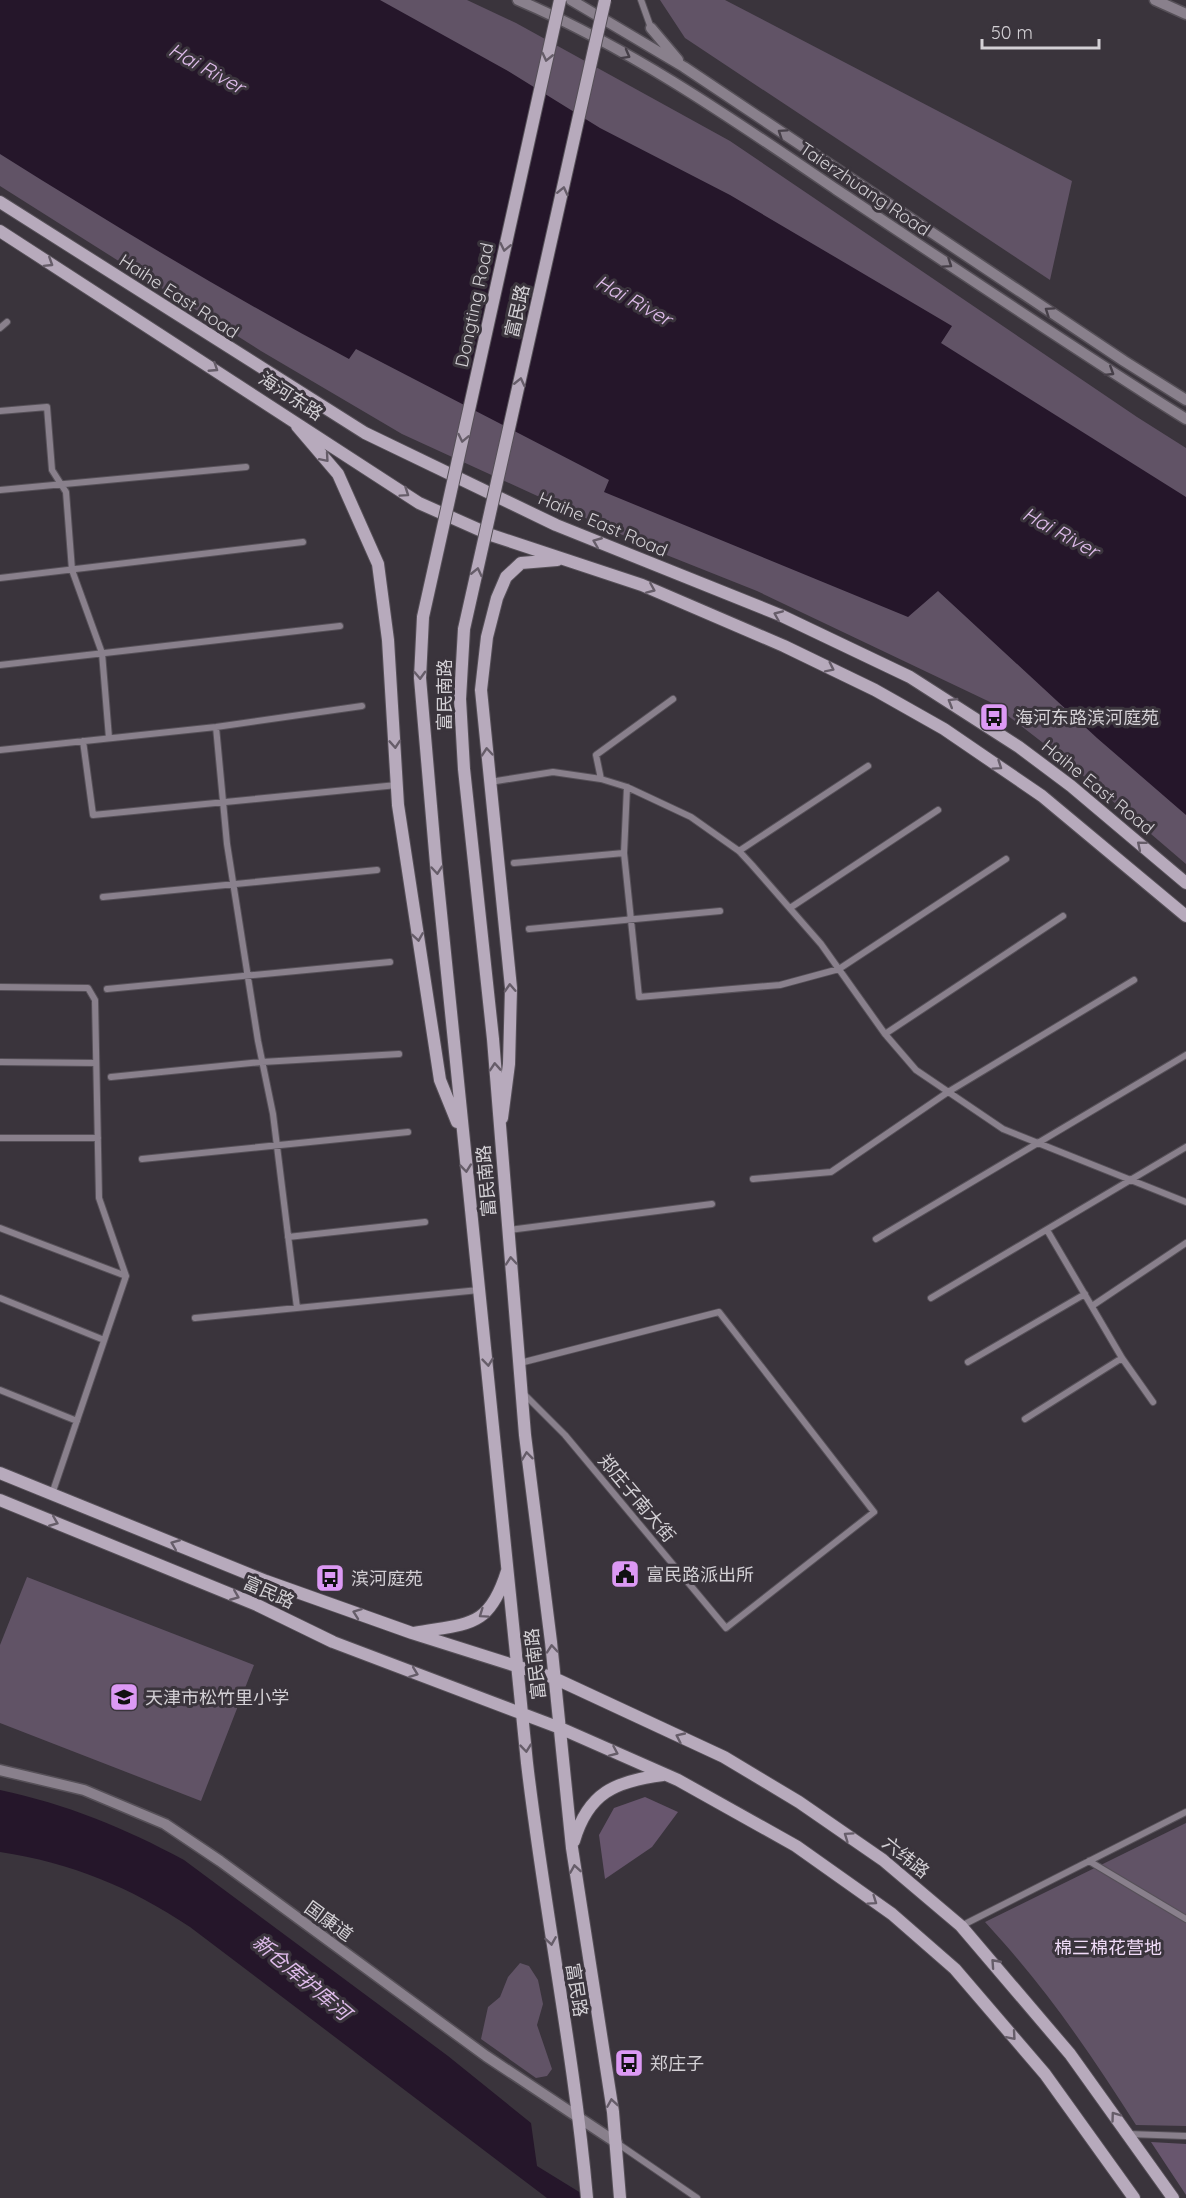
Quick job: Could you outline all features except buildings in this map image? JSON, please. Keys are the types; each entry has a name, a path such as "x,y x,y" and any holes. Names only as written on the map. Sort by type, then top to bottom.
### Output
{"main road":[{"name":"Dongting Road","path":"423,617 560,0"},
{"name":"富民路","path":"464,629 605,0"},
{"name":"Haihe East Road","path":"0,202 365,433 556,525 780,615 910,677 971,713 1028,753 1071,786 1186,883"},
{"name":"海河东路","path":"0,231 286,414 419,503 491,535 576,562"},
{"path":"286,414 339,474 378,564 388,640 397,785 440,1080 462,1136"},
{"path":"499,1130 506,1103 511,988 489,782 482,690 487,637 497,598 506,577 521,564 540,560 576,562 642,585 784,646 876,690 935,724 1042,796 1186,916"},
{"name":"富民南路","path":"423,617 420,678 462,1136 509,1564"},
{"name":"富民南路","path":"464,629 460,699 464,769 493,1039 521,1392 560,1728"},
{"name":"富民路","path":"0,1473 266,1581 412,1633 518,1666"},
{"name":"富民路","path":"0,1500 257,1605 333,1642 522,1715"},
{"name":"富民路","path":"509,1564 522,1715 540,1876 579,2117 588,2198"},
{"path":"412,1633 477,1620 493,1607 509,1564"},
{"name":"六纬路","path":"518,1666 554,1678 723,1757 789,1796 883,1860 962,1926 1000,1968 1070,2054 1173,2198"},
{"path":"522,1715 560,1728 665,1775 796,1846 892,1914 954,1968 1045,2074 1134,2198"},
{"name":"富民路","path":"560,1728 572,1848 617,2143 620,2198"},
{"path":"572,1848 580,1818 593,1801 626,1783 665,1775"}],"street":[{"name":"Taierzhuang Road","path":"518,0 567,21 676,83 1082,354 1186,419"},
{"name":"Taierzhuang Road","path":"571,0 684,67 1104,348 1186,400"},
{"path":"641,0 651,28 684,67"},
{"path":"1155,0 1186,14"},
{"path":"0,328 7,322"},
{"path":"0,411 47,408 52,470 66,492 72,570 102,653 110,738"},
{"path":"0,490 246,467"},
{"path":"0,578 303,542"},
{"path":"0,665 340,626"},
{"path":"601,779 596,754 673,699"},
{"path":"0,750 216,727 362,706"},
{"path":"216,727 233,883 277,1145 297,1308"},
{"path":"83,741 93,815 224,804 397,785"},
{"path":"739,851 868,766"},
{"path":"489,782 553,772 601,779 627,786 691,817 739,851 790,908 839,969 885,1034 916,1070 1003,1129 1186,1202"},
{"path":"627,786 624,853 639,997 780,985 839,969 1006,859"},
{"path":"790,908 938,810"},
{"path":"514,863 624,853"},
{"path":"103,897 377,870"},
{"path":"529,929 720,911"},
{"path":"885,1034 1063,916"},
{"path":"107,989 390,962"},
{"path":"753,1179 831,1172 948,1092 1134,980"},
{"path":"0,987 88,987 95,1000 99,1198 126,1276 52,1494"},
{"path":"111,1077 262,1062 399,1054"},
{"path":"876,1239 1186,1055"},
{"path":"0,1062 96,1063"},
{"path":"142,1159 408,1132"},
{"path":"0,1138 98,1138"},
{"path":"931,1298 1186,1147"},
{"path":"509,1230 712,1204"},
{"path":"288,1237 425,1222"},
{"path":"0,1228 126,1276"},
{"path":"1047,1230 1122,1358 1153,1402"},
{"path":"1092,1306 1186,1243"},
{"path":"195,1318 480,1290"},
{"path":"968,1362 1085,1294"},
{"path":"0,1298 104,1340"},
{"name":"郑庄子南大街","path":"519,1363 719,1312 874,1512 726,1628 565,1435 521,1392"},
{"path":"1024,1419 1122,1358"},
{"path":"0,1390 77,1420"},
{"name":"国康道","path":"0,1770 84,1790 165,1824 220,1861 486,2056 617,2143"},
{"path":"962,1926 1186,1812"},
{"path":"1089,1861 1186,1919"},
{"path":"1128,2134 1186,2136"},
{"path":"617,2143 697,2198"}],"green space":[{"path":"0,0 467,0 516,23 730,141 1186,448 1186,864 1060,756 990,702 757,591 664,554 402,434 261,351 0,186"},
{"path":"660,0 725,0 1072,181 1050,280 685,38"},
{"name":"天津市松竹里小学","path":"27,1577 254,1665 201,1801 0,1723 0,1645"},
{"name":"棉三棉花营地","path":"1186,1823 1186,2126 1136,2125 1065,2020 1007,1946 985,1922"},
{"path":"520,1963 529,1966 538,1980 543,2004 537,2025 552,2069 547,2076 536,2078 481,2039 488,2007 500,1997 508,1977"}],"shaded area":[{"path":"645,1797 678,1812 652,1847 605,1879 599,1835 614,1808"},
{"path":"1151,2142 1186,2144 1186,2195"}],"water":[{"name":"Hai River","path":"0,0 380,0 508,71 600,128 730,195 952,326 941,343 1186,497 1186,815 1097,738 938,591 908,617 604,492 609,480 356,349 349,359 173,260 0,154"},
{"name":"新仓库护库河","path":"0,1790 48,1802 95,1818 184,1860 448,2056 531,2123 537,2166 589,2198 547,2198 190,1927 168,1913 122,1889 76,1870 0,1852"}],"place":[{"name":"海河东路滨河庭苑","path":"994,717"},
{"name":"富民路派出所","path":"625,1574"},
{"name":"滨河庭苑","path":"330,1578"},
{"name":"天津市松竹里小学","path":"124,1697"},
{"name":"郑庄子","path":"629,2063"}]}
